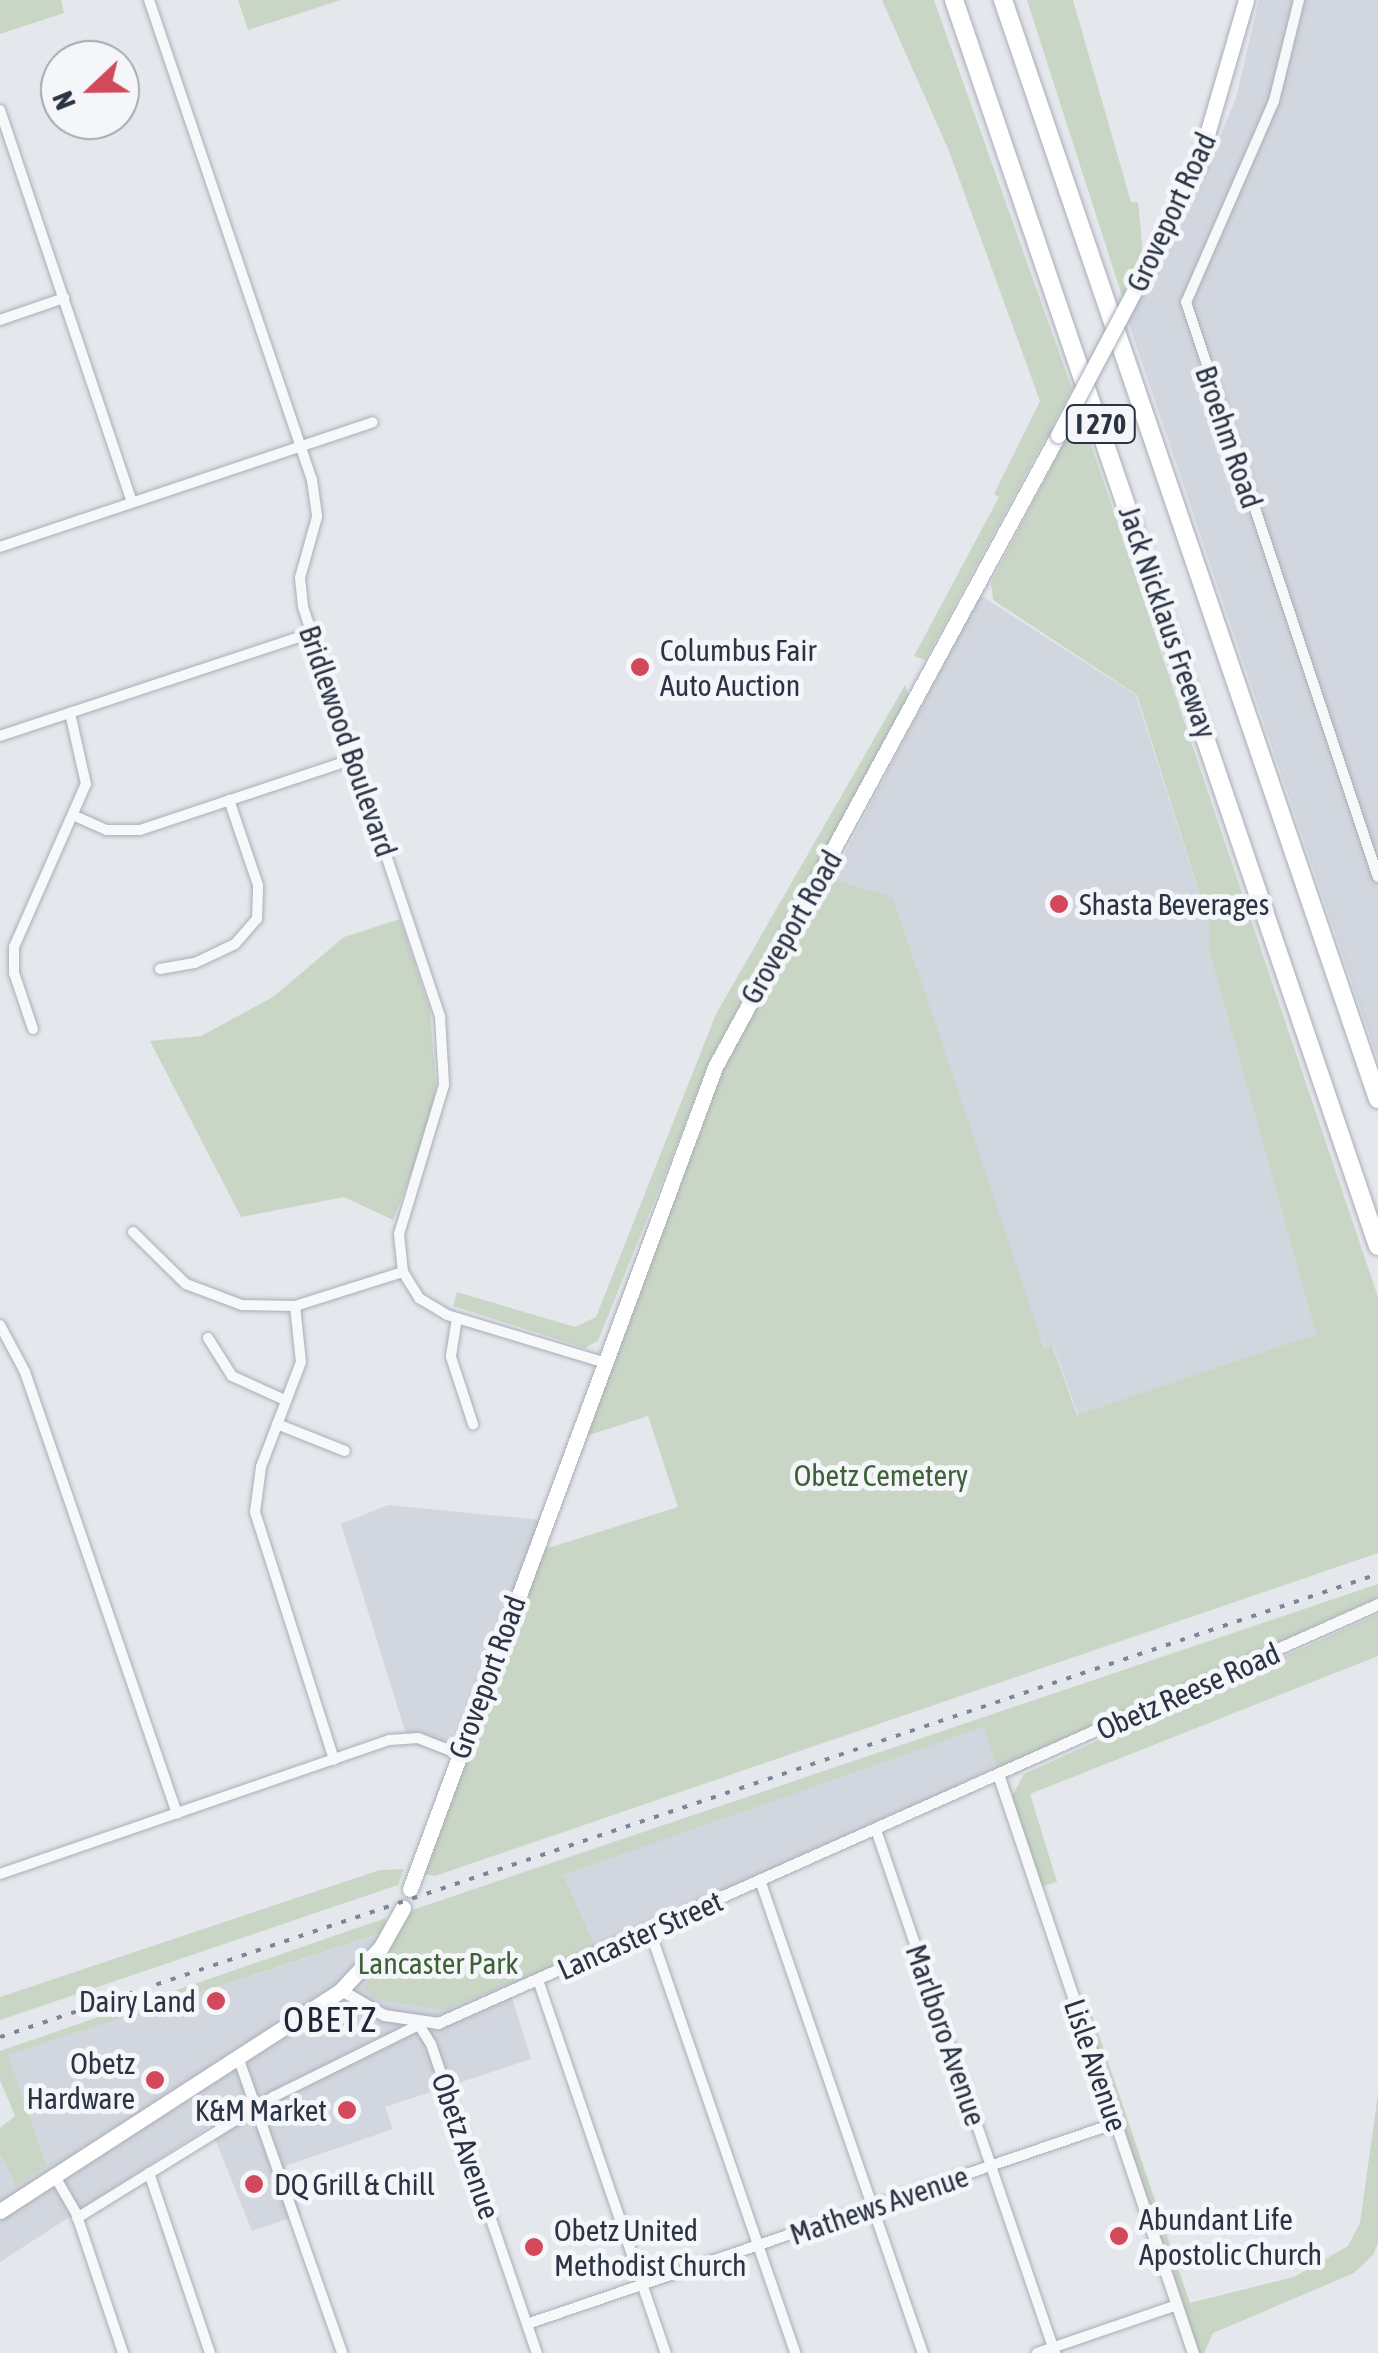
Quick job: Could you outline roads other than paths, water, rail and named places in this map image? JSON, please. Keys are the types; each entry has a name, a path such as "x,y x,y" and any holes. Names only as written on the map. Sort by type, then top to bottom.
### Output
{"highway":[{"name":"Jack Nicklaus Freeway","path":"951,0 971,42 1378,1246"},
{"name":"Jack Nicklaus Freeway","path":"1004,0 1378,1099"}],"main road":[{"name":"Groveport Road","path":"410,1889 603,1362 733,1029 1145,271 1199,162 1246,0"},
{"path":"0,2211 341,1990 381,1947 403,1908"}],"street":[{"name":"Bridlewood Boulevard","path":"149,0 317,500 300,578 312,634 444,1042 440,1107 400,1234 403,1272"},
{"name":"Broehm Road","path":"1299,0 1274,101 1186,302 1378,878"},
{"path":"0,110 132,502"},
{"path":"0,320 64,298"},
{"path":"0,548 372,422"},
{"path":"0,736 312,634"},
{"path":"33,1030 14,973 14,947 75,816 86,775 70,713"},
{"path":"75,816 129,832 354,758"},
{"path":"160,970 195,963 236,944 257,919 258,885 229,800"},
{"path":"133,1232 173,1274 208,1294 242,1304 295,1306 403,1272 419,1298 457,1318 603,1362"},
{"path":"295,1306 301,1362 276,1424 256,1490 259,1535 334,1760"},
{"path":"457,1318 451,1357 473,1424"},
{"path":"0,1324 24,1372 177,1814"},
{"path":"208,1338 232,1376 285,1400"},
{"path":"276,1424 345,1452"},
{"name":"Obetz Reese Road","path":"999,1777 1378,1604"},
{"path":"0,1874 404,1736 459,1754"},
{"name":"Lancaster Street","path":"78,2218 256,2106 419,2025 443,2021 999,1777"},
{"name":"Lisle Avenue","path":"999,1777 1193,2353"},
{"name":"Marlboro Avenue","path":"876,1830 1054,2350"},
{"path":"760,1882 923,2353"},
{"path":"650,1931 795,2353"},
{"path":"538,1980 666,2353"},
{"path":"341,1990 371,2010 419,2025"},
{"name":"Obetz Avenue","path":"419,2025 431,2044 537,2353"},
{"path":"238,2056 342,2353"},
{"name":"Mathews Avenue","path":"527,2324 1116,2124"},
{"path":"149,2174 210,2353"},
{"path":"54,2175 78,2218 123,2353"},
{"path":"1037,2353 1177,2305"}],"railway":[{"path":"0,2037 1378,1574"}],"place":[{"name":"Columbus Fair Auto Auction","path":"640,667"},
{"name":"Shasta Beverages","path":"1059,904"},
{"name":"Dairy Land","path":"216,2001"},
{"name":"Obetz Hardware","path":"155,2080"},
{"name":"K&M Market","path":"347,2110"},
{"name":"DQ Grill & Chill","path":"254,2184"},
{"name":"Abundant Life Apostolic Church","path":"1119,2236"},
{"name":"Obetz United Methodist Church","path":"534,2247"}],"district":[{"name":"OBETZ","path":"331,2019"}],"park label":[{"name":"Obetz Cemetery","path":"881,1475"},
{"name":"Lancaster Park","path":"438,1963"}]}
